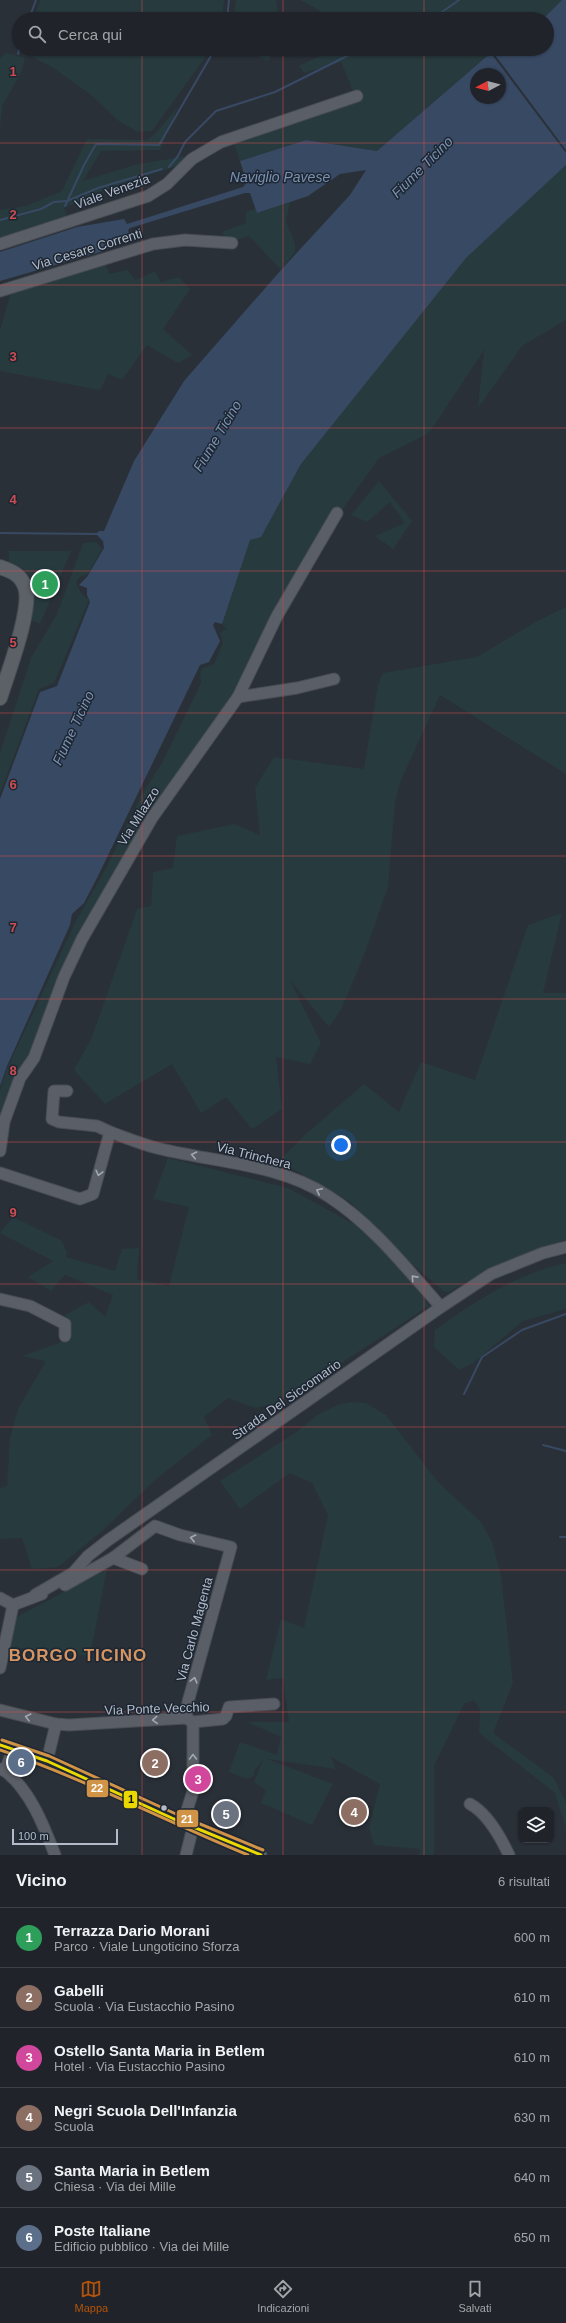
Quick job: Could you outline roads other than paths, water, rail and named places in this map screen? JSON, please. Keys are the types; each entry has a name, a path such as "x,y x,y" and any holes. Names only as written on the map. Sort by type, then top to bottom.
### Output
{"main road":[{"path":"0,567 14,573 26,588 27,598 21,627 0,698"}],"street":[{"name":"Viale Venezia","path":"0,244 148,196 167,184 192,158 221,142 357,96"},
{"name":"Via Cesare Correnti","path":"0,291 127,250 152,244 185,240 232,243"},
{"name":"Via Milazzo","path":"0,1151 4,1122 18,1084 34,1058 72,958 152,818 238,697 277,616 337,513"},
{"path":"238,697 297,688 334,679"},
{"name":"Via Trinchera","path":"67,1091 54,1091 52,1119 60,1122 97,1126 154,1147 285,1176 328,1195 374,1235 440,1307"},
{"path":"0,1173 80,1199 89,1197 93,1194 110,1132"},
{"name":"Strada Del Siccomario","path":"36,1596 73,1573 88,1556 107,1542 440,1307 491,1274 543,1253 566,1247"},
{"path":"0,1299 30,1306 65,1324 65,1336"},
{"name":"Via Carlo Magenta","path":"113,1558 155,1526 180,1535 231,1547 188,1702 194,1791 188,1825 186,1855"},
{"path":"0,1598 13,1605 56,1589 79,1578 113,1558 142,1569"},
{"path":"0,1668 13,1605"},
{"name":"Via Ponte Vecchio","path":"0,1710 56,1724 91,1724 223,1719 226,1716 229,1707 274,1704"},
{"path":"48,1761 56,1724"},
{"path":"0,1744 13,1750 48,1761 188,1825 261,1855"},
{"path":"13,1750 2,1770 16,1779 32,1806 55,1855"},
{"path":"470,1804 476,1807 495,1832 509,1855"}],"water":[{"path":"562,0 566,0 566,165 466,258 301,464 261,537 250,540 222,624 215,622 213,625 220,641 209,662 200,665 97,878 84,903 72,914 70,925 7,1066 0,1086 0,799 40,692 57,686 90,602 87,595 87,588 79,585 87,577 104,548 103,541 96,534 99,531 104,531 134,461 184,381 281,270 350,195 366,170 340,174 308,196 257,213 250,193 245,193 130,228 128,230 130,237 100,252 0,281 0,252 77,227 124,219 127,224 243,187 247,182 240,161 306,140 377,151 470,71 470,104 506,104 506,68 473,68 488,56 554,56 554,12 550,12"}],"waterway":[{"path":"32,12 36,0"},
{"path":"228,12 229,0"},
{"path":"442,12 459,0"},
{"path":"65,206 84,165 96,144 159,145 211,56"},
{"path":"169,167 178,156 185,142 216,111 275,92 347,56"},
{"path":"0,220 41,209 54,202 67,201 98,188 162,169"},
{"path":"0,533 99,534"},
{"path":"464,1394 482,1357 522,1330 566,1314"},
{"path":"543,1445 566,1451"},
{"path":"560,1537 566,1537"}],"place":[{"name":"Terrazza Dario Morani","path":"45,584"},
{"name":"Poste Italiane","path":"21,1762"},
{"name":"Gabelli","path":"155,1763"},
{"name":"Ostello Santa Maria in Betlem","path":"198,1779"},
{"name":"Negri Scuola Dell'Infanzia","path":"354,1812"},
{"name":"Santa Maria in Betlem","path":"226,1814"}],"district":[{"name":"BORGO TICINO","path":"78,1655"}],"water label":[{"name":"Fiume Ticino","path":"422,167"},
{"name":"Naviglio Pavese","path":"280,177"},
{"name":"Fiume Ticino","path":"217,436"},
{"name":"Fiume Ticino","path":"73,728"}]}
